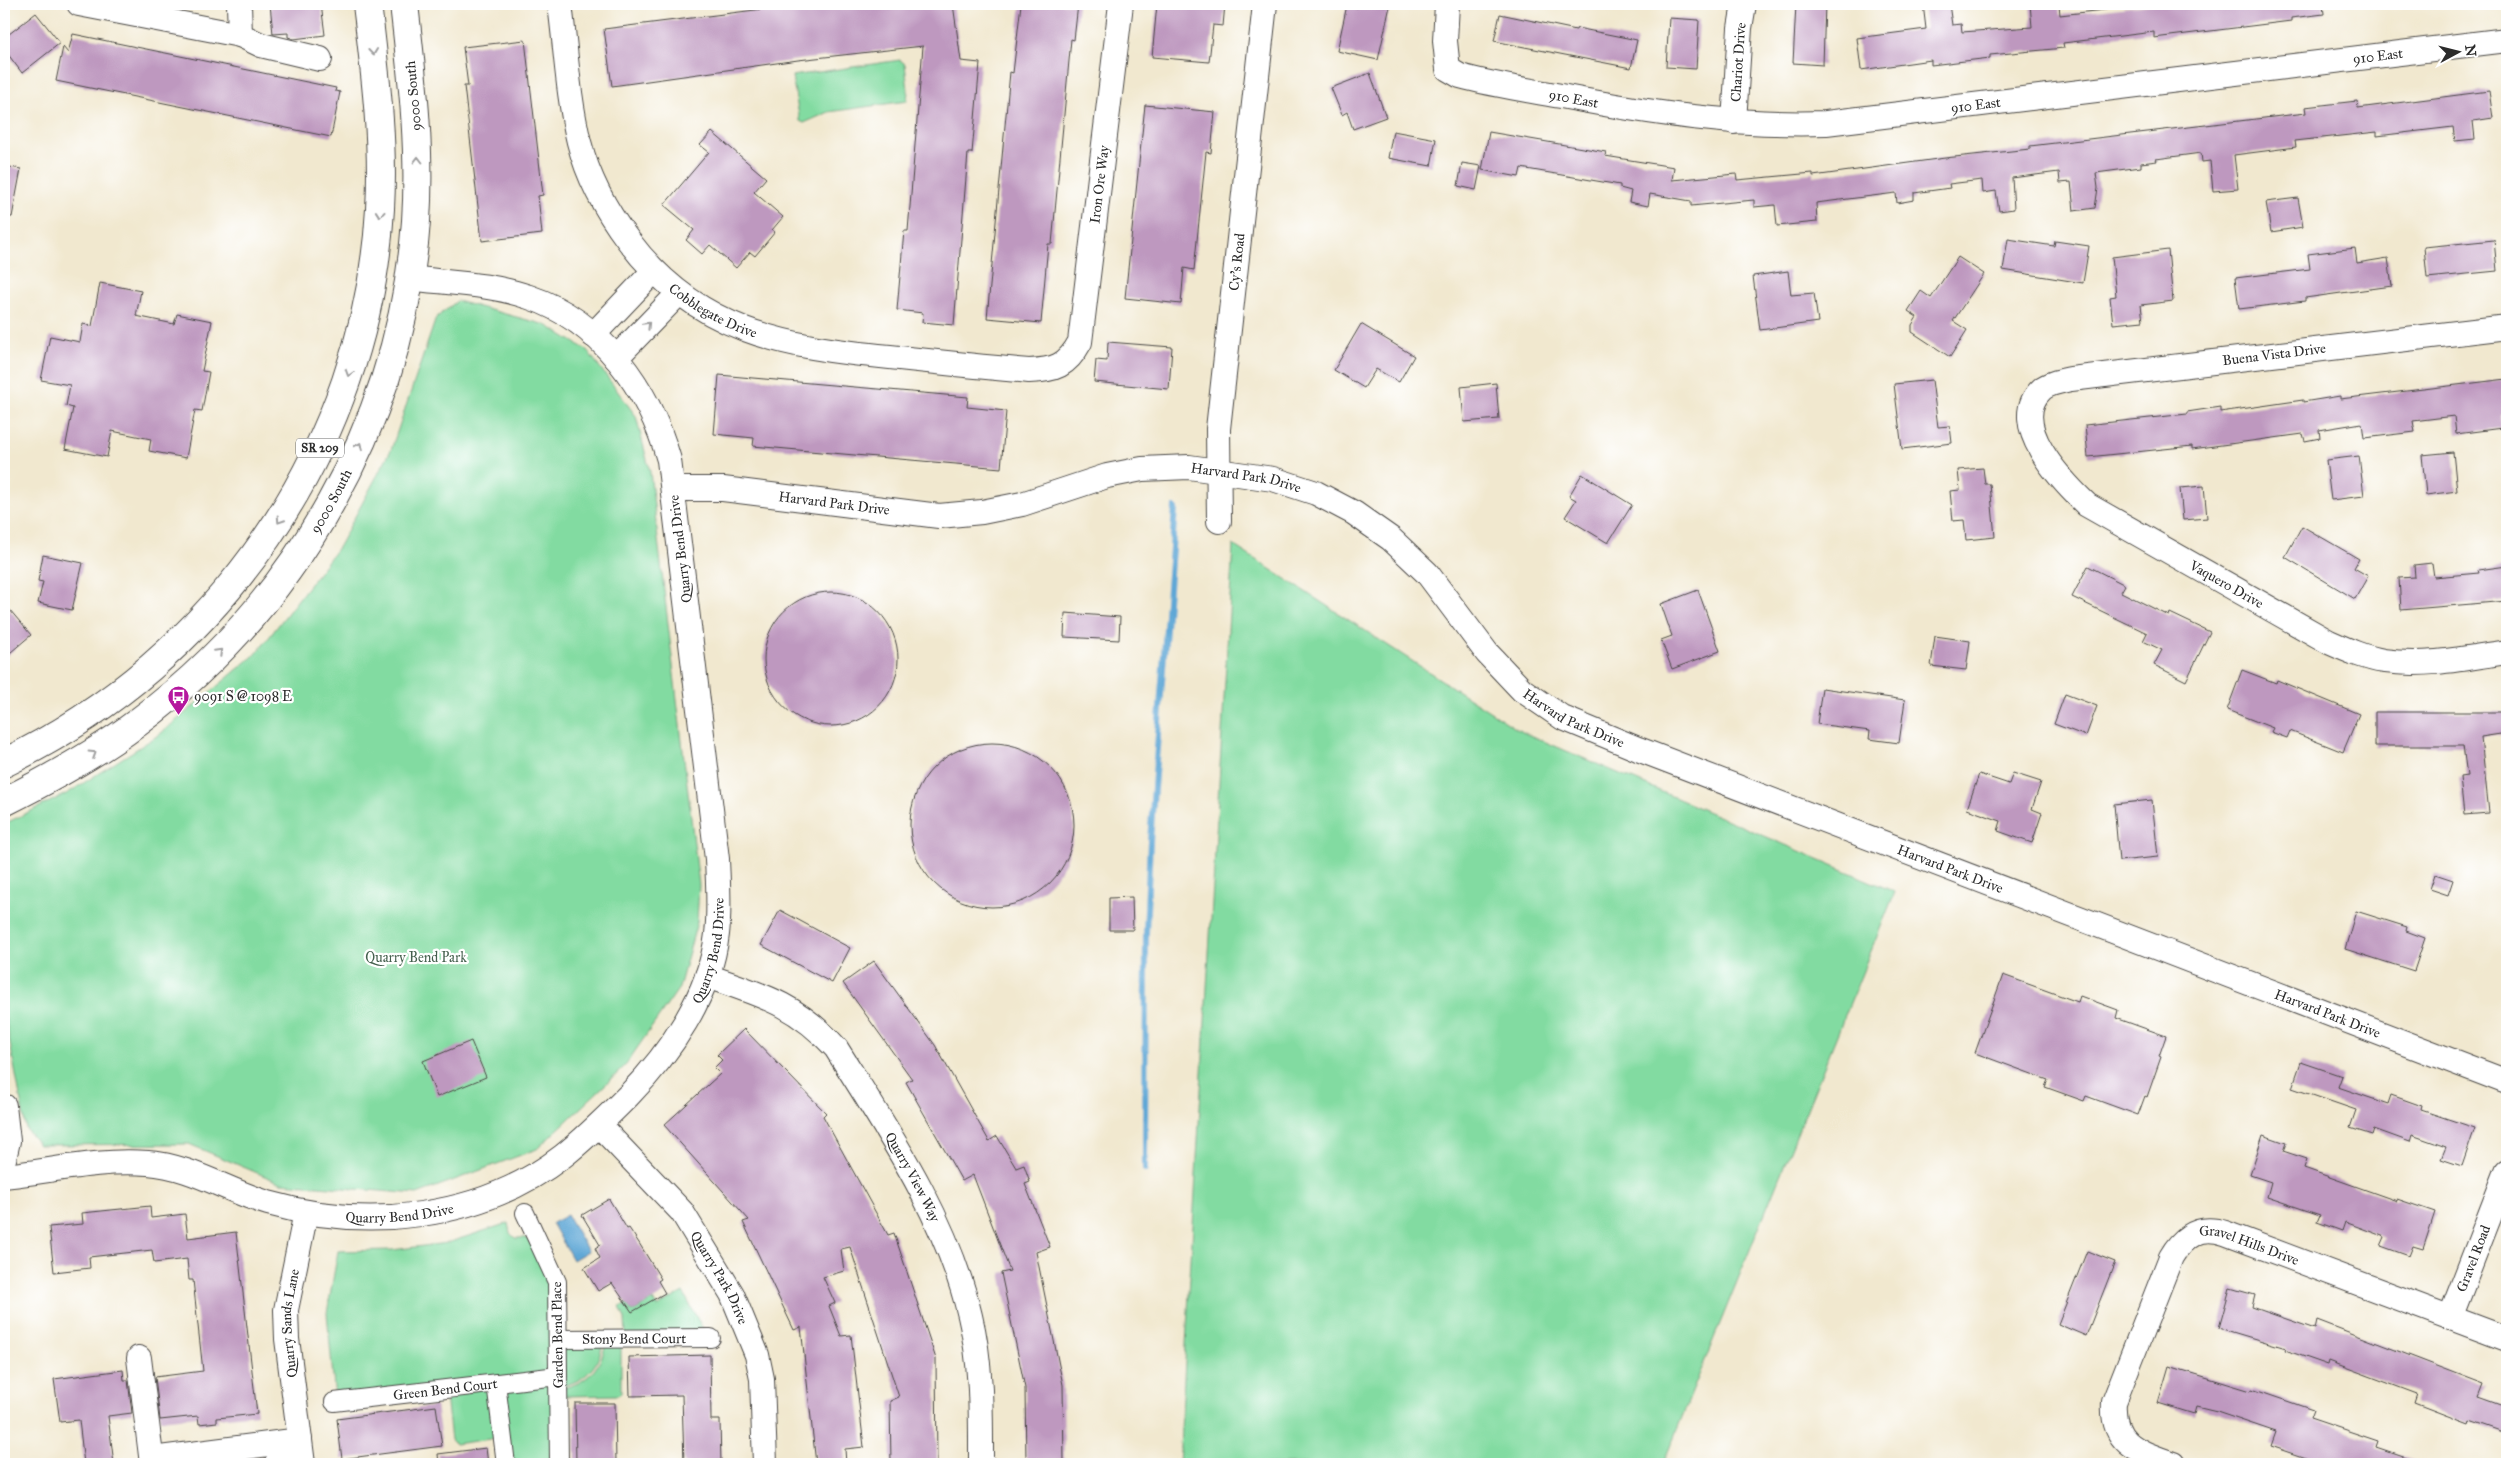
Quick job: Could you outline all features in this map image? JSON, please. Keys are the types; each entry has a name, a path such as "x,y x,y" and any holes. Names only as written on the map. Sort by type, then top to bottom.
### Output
{"main road":[{"name":"SR 209","path":"4,763 55,736 119,694 176,645 208,612 249,564 275,527 309,470 342,397 353,362 370,291 380,210 380,120 367,4"},
{"name":"9000 South","path":"4,802 83,760 166,701 223,649 278,586 327,510 364,436 389,365 409,278 416,223 418,151 404,4"},
{"path":"4,786 61,754 96,724 119,694"}],"street":[{"path":"79,4 240,35 261,45 320,59"},
{"path":"239,4 240,35"},
{"name":"Cobblegate Drive","path":"560,4 572,102 582,151 594,184 614,221 653,272 696,306 759,336 826,351 1029,371 1053,369 1066,361"},
{"name":"Iron Ore Way","path":"1066,361 1075,352 1083,330 1120,4"},
{"name":"Cy's Road","path":"1219,521 1218,429 1265,4"},
{"name":"910 East","path":"1447,4 1445,41 1448,69 1460,76 1610,106 1684,117 1782,125 1826,123 2507,40"},
{"name":"Chariot Drive","path":"1734,122 1740,28 1744,4"},
{"path":"593,335 653,272"},
{"name":"Quarry Bend Drive","path":"4,1176 112,1162 150,1163 189,1171 266,1202 306,1212 348,1217 389,1217 431,1213 474,1203 518,1184 561,1157 599,1125 643,1080 680,1031 707,976 717,935 719,896 717,859 673,489 669,460 661,431 649,405 616,358 573,318 528,296 409,278"},
{"path":"616,358 679,293"},
{"name":"Buena Vista Drive","path":"2042,389 2071,378 2507,327"},
{"name":"Vaquero Drive","path":"2042,389 2034,402 2030,417 2031,429 2038,445 2063,482 2087,505 2329,642 2355,653 2384,661 2412,663 2507,652"},
{"name":"Harvard Park Drive","path":"673,489 723,488 939,516 982,512 1022,504 1107,476 1142,469 1177,467 1219,470 1273,479 1316,493 1354,512 1391,538 1427,573 1487,653 1522,690 1563,718 1638,749 2507,1082"},
{"name":"Quarry View Way","path":"707,976 771,998 796,1012 818,1028 836,1048 930,1206 954,1261 971,1318 979,1377 981,1464"},
{"path":"4,1106 8,1141 4,1158"},
{"name":"Quarry Park Drive","path":"599,1125 682,1212 732,1294 757,1355 762,1379 765,1464"},
{"name":"Gravel Road","path":"2450,1318 2507,1171"},
{"name":"Quarry Sands Lane","path":"302,1455 287,1339 286,1310 306,1212"},
{"name":"Garden Bend Place","path":"525,1213 556,1277 559,1464"},
{"name":"Gravel Hills Drive","path":"2174,1464 2131,1446 2116,1427 2113,1415 2117,1390 2171,1257 2180,1242 2204,1230 2226,1232 2507,1339"},
{"name":"Stony Bend Court","path":"558,1339 711,1338"},
{"path":"139,1358 152,1462 302,1455"},
{"name":"Green Bend Court","path":"334,1402 558,1376"},
{"path":"496,1383 506,1464"},
{"path":"276,1464 302,1455"}],"green space":[{"path":"900,60 905,64 908,90 907,101 829,112 804,123 800,121 792,76"},
{"name":"Quarry Bend Park","path":"457,301 546,325 587,350 636,416 650,472 699,885 697,922 679,988 624,1067 537,1149 417,1194 281,1183 189,1144 39,1145 26,1129 4,1011 4,824 68,793 160,734 257,653 339,546 391,450 436,318"},
{"path":"1233,545 1520,731 1895,892 1663,1464 1179,1464"},
{"path":"508,1223 510,1233 515,1238 527,1238 553,1275 556,1372 335,1398 327,1313 338,1251 392,1250 447,1243"},
{"path":"683,1292 705,1333 626,1336 625,1319 620,1307 626,1303 632,1312 653,1300 657,1307"},
{"path":"564,1341 602,1347 597,1362 588,1373 576,1381 561,1386"},
{"path":"606,1341 621,1345 621,1393 618,1395 564,1396 561,1388 571,1386 586,1378 597,1366"},
{"path":"551,1379 557,1464 509,1464 501,1385"},
{"path":"490,1387 497,1438 455,1444 451,1440 446,1396"}],"water":[{"path":"567,1215 588,1251 573,1260 552,1223"}],"building":[{"path":"270,4 321,4 325,35 294,39 288,37 288,33 273,34"},
{"path":"803,4 953,4 961,61 980,63 972,153 968,153 954,325 922,322 923,313 897,310 904,231 908,231 923,46 798,60 612,86 604,29"},
{"path":"1021,4 1078,4 1074,40 1071,39 1052,244 1048,244 1041,323 987,318 1010,72 1013,73"},
{"path":"1157,4 1225,4 1223,26 1213,25 1209,62 1152,57"},
{"path":"1358,4 1390,6 1378,60 1337,51 1347,5 1357,8"},
{"path":"1796,4 1825,4 1823,65 1793,63"},
{"path":"1923,4 1949,4 1952,25 1961,24 1962,32 2032,27 2030,4 2059,4 2060,15 2155,4 2323,4 2324,14 2291,18 2291,21 2154,38 2154,32 2063,43 2064,48 1990,55 1990,58 1931,65 1931,60 1861,70 1857,38 1926,29"},
{"path":"36,13 60,43 22,73 4,49 4,38"},
{"path":"1500,14 1576,30 1577,28 1637,40 1631,68 1494,41"},
{"path":"1669,18 1699,20 1696,69 1666,67"},
{"path":"73,34 336,88 335,91 340,92 331,137 56,81 63,47 68,53"},
{"path":"525,40 543,195 538,196 542,234 482,241 464,86 468,86 463,47"},
{"path":"1370,73 1386,117 1353,129 1347,112 1342,115 1331,88"},
{"path":"2489,91 2493,118 2473,121 2475,139 2455,141 2453,127 2377,136 2377,132 2295,141 2296,147 2234,155 2238,189 2213,191 2210,161 2202,162 2201,153 2156,159 2157,161 2141,163 2141,167 2096,173 2098,188 2095,208 2074,211 2071,182 2060,183 2059,172 2012,178 2014,209 1999,211 1996,191 1983,193 1982,180 1949,184 1950,188 1914,193 1914,200 1897,203 1896,193 1816,203 1817,222 1777,226 1775,205 1754,207 1754,200 1691,206 1691,201 1650,194 1648,206 1629,202 1631,191 1620,188 1620,185 1521,168 1519,177 1482,170 1489,132 1606,152 1605,156 1674,167 1672,180 1736,174 1737,180 1813,173 1813,176 1945,158 2030,149 2030,146 2306,113 2305,107 2357,101 2358,108"},
{"path":"1145,105 1215,112 1211,153 1206,152 1194,270 1184,268 1181,304 1125,298"},
{"path":"1393,131 1436,139 1431,166 1388,158"},
{"path":"712,132 766,178 754,192 783,217 772,230 775,232 755,256 750,252 736,268 710,245 702,254 686,240 694,230 664,205 709,152 700,145"},
{"path":"1462,163 1481,166 1476,190 1458,186"},
{"path":"4,166 21,169 12,217 4,217"},
{"path":"2298,198 2303,227 2271,232 2266,202"},
{"path":"2008,239 2054,246 2055,241 2089,246 2083,283 2003,270"},
{"path":"2494,240 2497,271 2427,278 2424,247"},
{"path":"2355,248 2357,263 2388,258 2392,286 2305,298 2305,301 2239,309 2235,278 2310,269 2308,254"},
{"path":"2168,250 2173,301 2141,305 2143,321 2113,324 2110,297 2116,296 2112,257"},
{"path":"1958,257 1984,274 1953,321 1967,330 1950,357 1912,332 1912,325 1917,317 1908,311 1921,291 1931,298"},
{"path":"1788,271 1791,295 1814,293 1818,322 1760,330 1753,276"},
{"path":"100,283 141,291 136,316 174,324 177,314 212,321 202,371 209,372 202,411 195,410 186,458 149,451 151,439 112,431 107,457 65,449 73,408 66,406 70,385 41,380 50,336 80,342 83,324 92,326"},
{"path":"1361,324 1414,356 1399,382 1376,369 1364,388 1334,370"},
{"path":"1108,342 1172,347 1169,389 1094,382 1096,360 1107,361"},
{"path":"719,375 968,397 967,407 1006,411 1001,468 753,446 754,438 714,434"},
{"path":"2507,379 2507,414 2501,415 2502,428 2456,434 2454,416 2413,421 2415,432 2364,438 2362,423 2319,430 2320,438 2305,441 2303,434 2192,449 2192,446 2088,457 2085,425 2187,414 2187,412 2220,407 2220,412 2303,400 2303,402 2340,396 2340,399"},
{"path":"1932,380 1938,427 1950,426 1952,443 1902,449 1894,384"},
{"path":"1496,383 1499,419 1464,422 1461,387"},
{"path":"2453,452 2457,491 2426,495 2422,455"},
{"path":"2359,456 2364,496 2331,500 2326,460"},
{"path":"1983,468 1985,484 1990,484 1995,537 1966,540 1964,520 1953,521 1950,491 1960,490 1958,470"},
{"path":"1582,474 1632,505 1608,543 1565,517 1576,500 1569,496"},
{"path":"2204,486 2207,518 2183,520 2180,488"},
{"path":"2302,526 2359,559 2354,568 2368,576 2355,599 2285,557"},
{"path":"43,555 83,563 72,610 38,603 43,582 38,581"},
{"path":"2432,563 2434,577 2479,573 2478,570 2507,566 2507,601 2401,610 2399,578 2415,577 2414,565"},
{"path":"2088,566 2125,585 2121,592 2169,616 2170,613 2210,632 2186,681 2154,665 2162,650 2143,641 2147,633 2072,597"},
{"path":"1698,590 1720,651 1672,669 1661,640 1672,636 1661,604"},
{"path":"831,592 857,597 868,603 878,612 887,622 893,633 898,659 893,685 887,696 878,706 868,715 857,721 831,726 805,721 794,715 784,706 775,696 769,685 764,659 769,633 775,622 784,612 794,603 805,597"},
{"path":"4,603 31,635 4,658"},
{"path":"1065,613 1120,617 1119,640 1064,637"},
{"path":"1935,636 1970,641 1966,670 1931,666"},
{"path":"2242,670 2276,683 2277,680 2359,714 2343,752 2290,731 2287,738 2271,732 2273,728 2227,710"},
{"path":"1822,688 1905,700 1899,743 1869,739 1870,731 1817,724"},
{"path":"2065,694 2097,706 2086,736 2054,724"},
{"path":"2375,712 2507,712 2507,733 2481,737 2489,813 2464,815 2460,777 2467,776 2463,746 2375,746"},
{"path":"1000,743 1016,746 1031,752 1056,773 1065,786 1071,801 1074,825 1073,841 1065,864 1044,889 1031,898 1016,904 984,907 968,904 953,898 928,877 919,864 913,849 910,817 913,801 919,786 940,761 953,752 968,746"},
{"path":"2013,773 2041,782 2032,809 2042,813 2032,843 1998,831 2001,821 1967,809 1979,774 2009,784"},
{"path":"2152,800 2158,857 2119,861 2114,804"},
{"path":"2435,874 2453,880 2448,895 2430,889"},
{"path":"1132,897 1133,930 1109,930 1109,898"},
{"path":"780,910 850,948 832,983 761,945"},
{"path":"2356,911 2407,927 2406,931 2425,938 2414,971 2345,949"},
{"path":"874,961 935,1045 989,1141 997,1136 1016,1168 1024,1165 1030,1182 1025,1184 1050,1247 1036,1252 1063,1385 1064,1464 1026,1464 1025,1388 1001,1273 1010,1271 973,1175 962,1181 906,1082 912,1079 843,983"},
{"path":"2003,975 2078,1002 2080,996 2118,1010 2116,1018 2166,1036 2147,1097 2145,1096 2138,1115 2086,1096 2084,1101 2045,1087 2048,1080 1975,1053"},
{"path":"744,1029 826,1113 823,1116 888,1235 894,1233 936,1359 937,1464 891,1464 890,1401 899,1397 850,1247 841,1249 844,1271 823,1277 835,1303 829,1306 841,1336 851,1335 864,1447 845,1449 846,1464 816,1464 801,1327 794,1330 743,1222 749,1220 664,1125 720,1074 714,1068 722,1060 717,1055"},
{"path":"471,1041 486,1077 437,1097 423,1061"},
{"path":"2301,1062 2342,1076 2338,1087 2388,1104 2391,1095 2422,1106 2421,1110 2475,1128 2462,1166 2441,1159 2446,1147 2412,1135 2410,1142 2374,1129 2372,1135 2350,1128 2356,1110 2292,1088"},
{"path":"2263,1135 2286,1143 2283,1151 2307,1159 2304,1168 2397,1201 2397,1199 2435,1212 2423,1249 2413,1246 2409,1256 2381,1246 2385,1237 2345,1222 2342,1231 2317,1222 2320,1215 2267,1197 2271,1182 2250,1175"},
{"path":"609,1199 661,1279 658,1281 665,1293 632,1312 612,1283 598,1291 584,1268 600,1258 595,1248 600,1245 582,1215"},
{"path":"150,1206 151,1218 185,1214 188,1238 236,1232 257,1414 217,1418 217,1422 199,1424 198,1416 160,1420 155,1377 203,1371 193,1280 189,1280 187,1259 154,1263 152,1250 89,1257 90,1268 54,1272 49,1227 83,1224 82,1213"},
{"path":"2087,1251 2115,1262 2086,1336 2058,1324"},
{"path":"2230,1288 2255,1295 2252,1307 2315,1329 2317,1320 2484,1384 2479,1397 2507,1407 2507,1434 2470,1421 2469,1424 2414,1403 2417,1394 2329,1361 2328,1365 2285,1350 2286,1348 2219,1328"},
{"path":"710,1355 711,1420 720,1420 721,1464 684,1464 682,1395 630,1396 629,1357"},
{"path":"2169,1366 2251,1391 2252,1389 2313,1410 2310,1418 2378,1441 2376,1447 2417,1461 2417,1464 2324,1464 2271,1446 2276,1432 2217,1412 2196,1407 2194,1414 2158,1403"},
{"path":"123,1370 124,1380 128,1380 132,1413 108,1416 114,1464 84,1464 79,1420 60,1422 54,1379"},
{"path":"575,1403 615,1403 616,1464 576,1464"},
{"path":"436,1406 442,1446 342,1459 337,1419"},
{"path":"486,1448 488,1464 439,1464 438,1454"}],"waterway":[{"path":"1145,1169 1146,933 1150,841 1175,508"}],"place":[{"name":"9091 S @ 1098 E","path":"178,715"}]}
